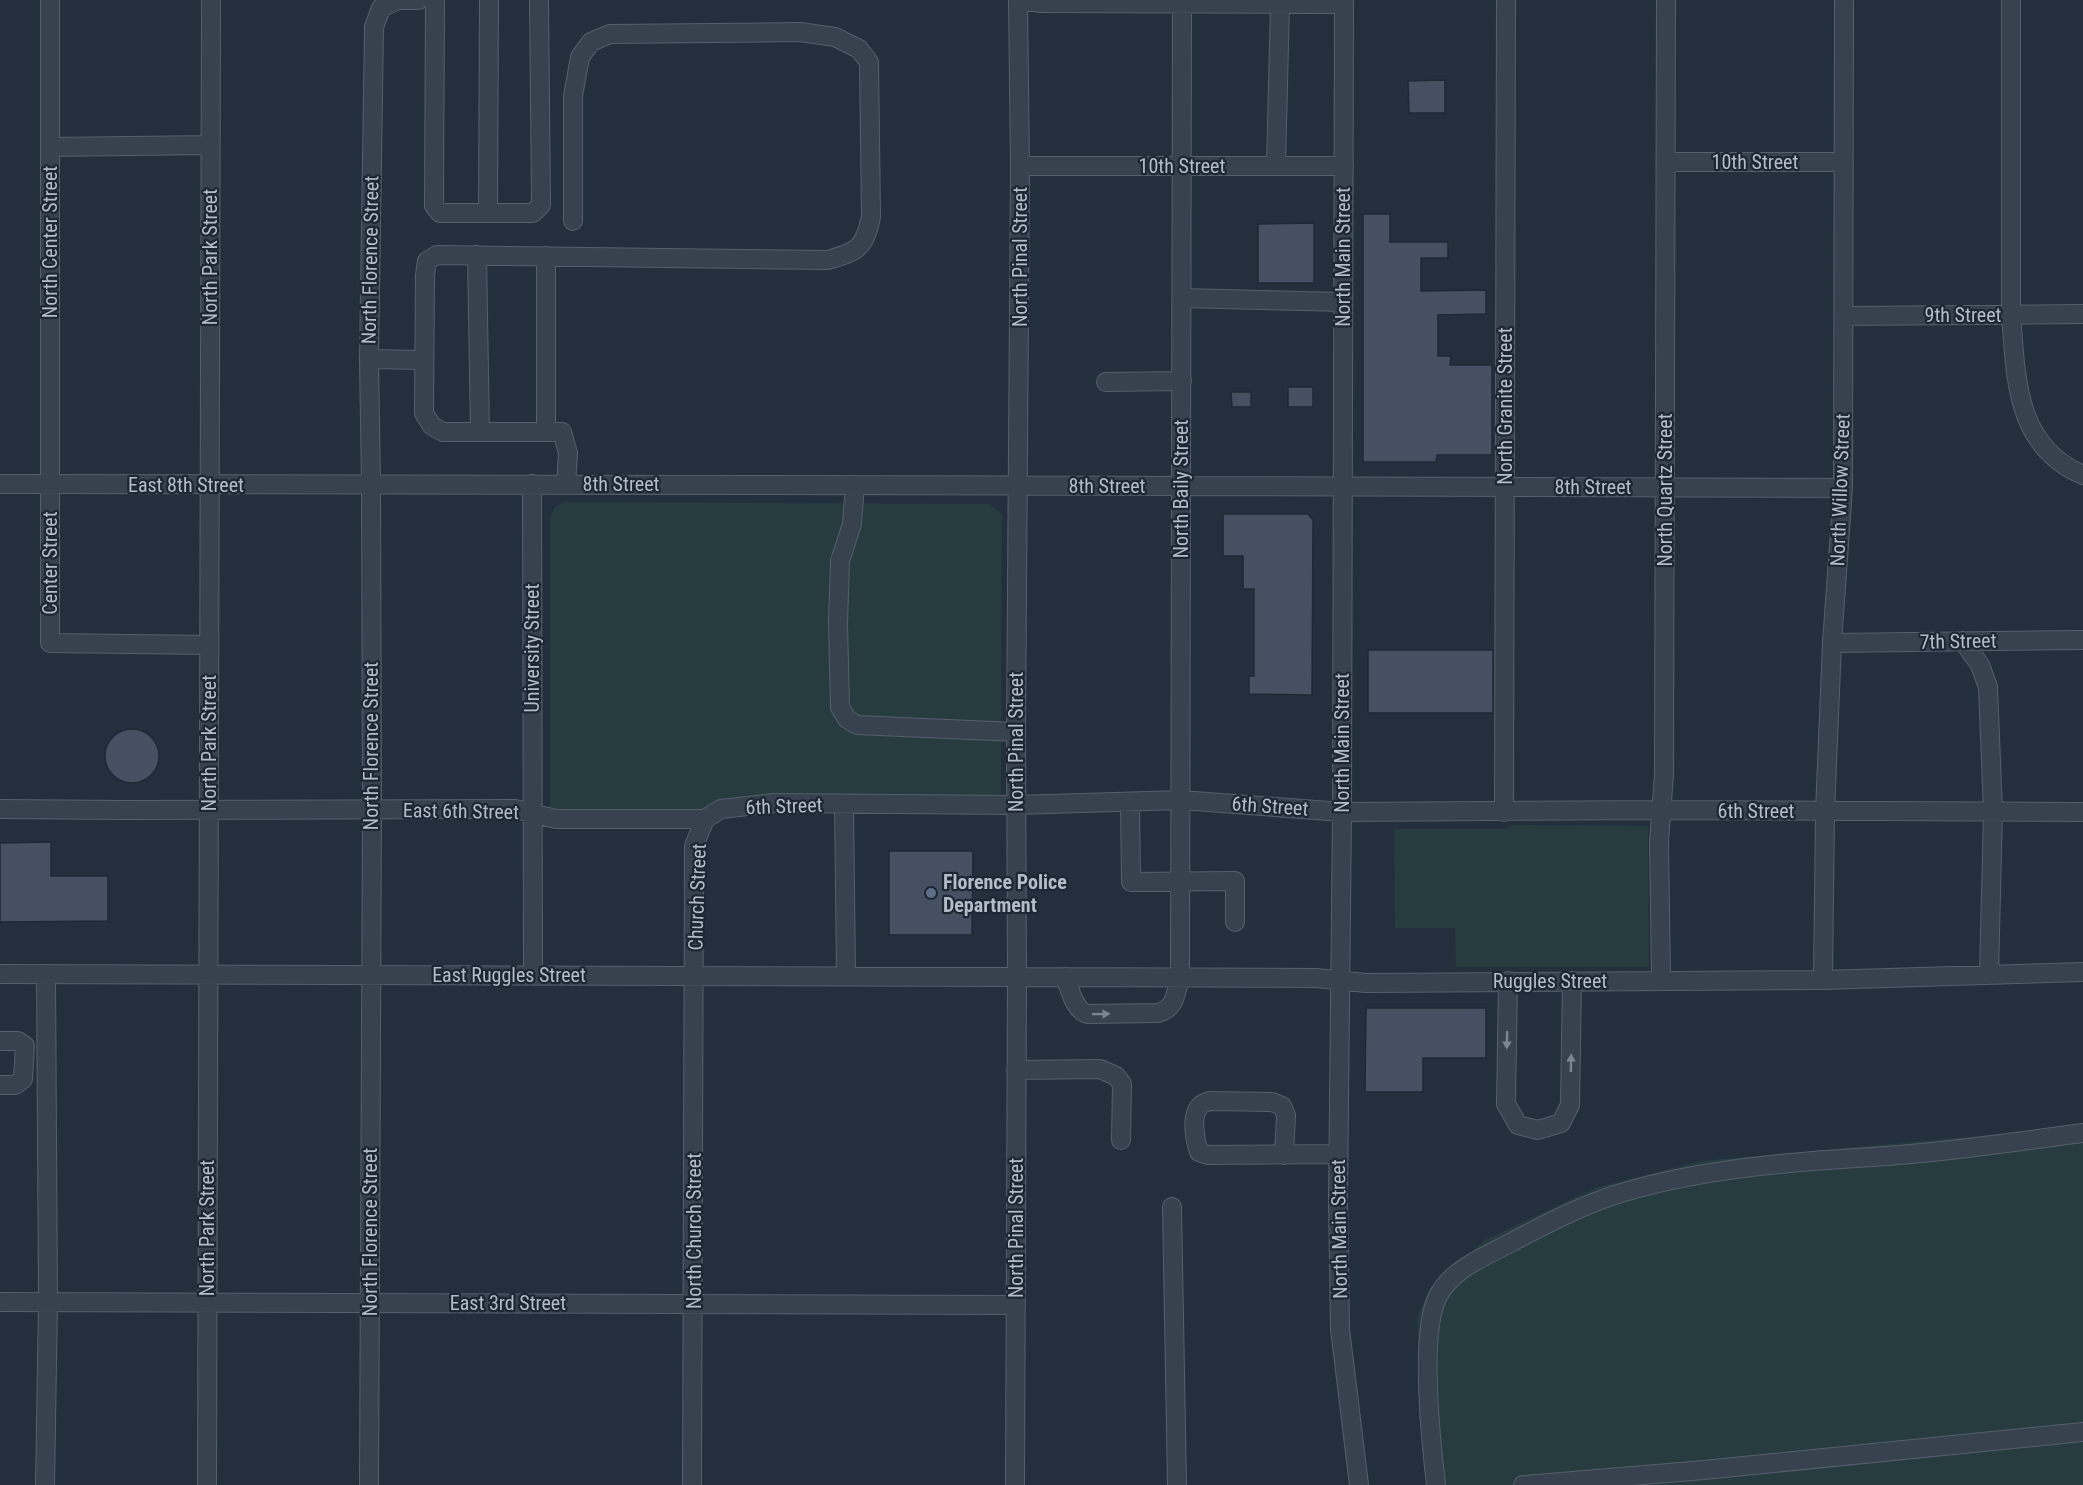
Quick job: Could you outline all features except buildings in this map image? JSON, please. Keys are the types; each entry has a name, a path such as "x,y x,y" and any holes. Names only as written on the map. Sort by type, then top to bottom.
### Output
{"street":[{"name":"North Center Street","path":"50,0 50,484"},
{"name":"North Park Street","path":"207,1485 211,0"},
{"name":"North Florence Street","path":"369,1485 372,809 369,359 374,27 381,8 398,0 419,0"},
{"path":"435,0 434,206 440,213 533,213 541,205 538,0"},
{"path":"488,213 489,0"},
{"name":"North Pinal Street","path":"1015,1485 1016,732 1020,166 1018,0"},
{"path":"1022,0 1041,3 1344,2"},
{"name":"North Granite Street","path":"1504,812 1506,0"},
{"name":"North Quartz Street","path":"1660,980 1659,841 1664,775 1666,0"},
{"name":"North Willow Street","path":"1823,980 1825,812 1832,642 1843,488 1844,0"},
{"path":"2011,0 2011,314 2015,364 2021,398 2030,427 2047,452 2062,464 2083,475"},
{"name":"North Baily Street","path":"1065,977 1077,1008 1082,1013 1088,1014 1167,1011 1172,1005 1180,978 1182,2"},
{"name":"North Main Street","path":"1344,2 1342,812 1338,1154 1340,1329 1359,1485"},
{"path":"1276,166 1280,4"},
{"path":"566,484 568,453 562,432 443,432 432,426 424,413 427,261 437,255 828,260 851,253 866,239 871,217 869,62 859,49 835,37 800,32 609,34 591,42 580,57 573,96 573,222"},
{"path":"50,147 210,145"},
{"name":"10th Street","path":"1666,162 1844,162"},
{"name":"10th Street","path":"1020,166 1344,166"},
{"path":"477,255 480,432"},
{"path":"546,256 546,432"},
{"path":"1182,298 1343,302"},
{"name":"9th Street","path":"1844,316 2083,314"},
{"path":"369,359 424,360"},
{"path":"1106,382 1182,381"},
{"name":"8th Street","path":"371,485 532,483 1843,488"},
{"name":"University Street","path":"532,483 533,975"},
{"name":"East 8th Street","path":"0,484 371,485"},
{"name":"Center Street","path":"50,484 50,642 209,645"},
{"path":"855,485 852,524 840,561 838,623 840,707 847,719 857,726 1016,732"},
{"name":"7th Street","path":"1832,642 2083,640"},
{"path":"1963,641 1980,665 1988,687 1993,812 1989,974"},
{"name":"6th Street","path":"532,813 556,819 705,819 721,809 774,803 1016,805 1180,800 1342,812 1661,810 2083,813"},
{"path":"1130,802 1131,882 1235,881 1235,922"},
{"path":"844,804 846,976"},
{"name":"East 6th Street","path":"0,809 515,809 532,813"},
{"name":"Church Street","path":"695,976 694,846 705,819"},
{"name":"Ruggles Street","path":"1017,977 1316,978 1366,983 1823,980 2083,972"},
{"name":"East Ruggles Street","path":"0,974 1017,977"},
{"path":"45,1485 48,1302 46,974"},
{"name":"North Church Street","path":"692,1485 695,976"},
{"path":"1508,981 1506,1104 1518,1125 1538,1130 1561,1123 1570,1106 1572,981"},
{"path":"0,1041 18,1041 25,1046 24,1079 15,1085 0,1084"},
{"path":"1016,1070 1100,1069 1116,1076 1122,1084 1121,1140"},
{"path":"1284,1155 1286,1115 1282,1106 1272,1102 1210,1101 1201,1105 1196,1113 1195,1140 1199,1152 1208,1155 1284,1155 1338,1154"},
{"path":"1436,1485 1430,1396 1431,1321 1440,1294 1457,1274 1480,1258 1571,1211 1621,1193 1666,1182 1706,1174 1826,1159 1942,1151 2083,1133"},
{"path":"1172,1207 1176,1485"},
{"name":"East 3rd Street","path":"0,1302 1016,1305"},
{"path":"1523,1485 1714,1469 2083,1432"}],"green space":[{"path":"565,502 990,504 1002,514 1001,792 995,801 704,810 550,812 550,518 555,507"},
{"path":"1514,825 1648,826 1649,967 1456,967 1455,928 1395,928 1394,829 1503,829"},
{"path":"2083,1123 2083,1485 1429,1485 1417,1318 1430,1288 1485,1240 1595,1188 1700,1161 2052,1129"}],"place":[{"name":"Florence Police Department","path":"931,893"}]}
